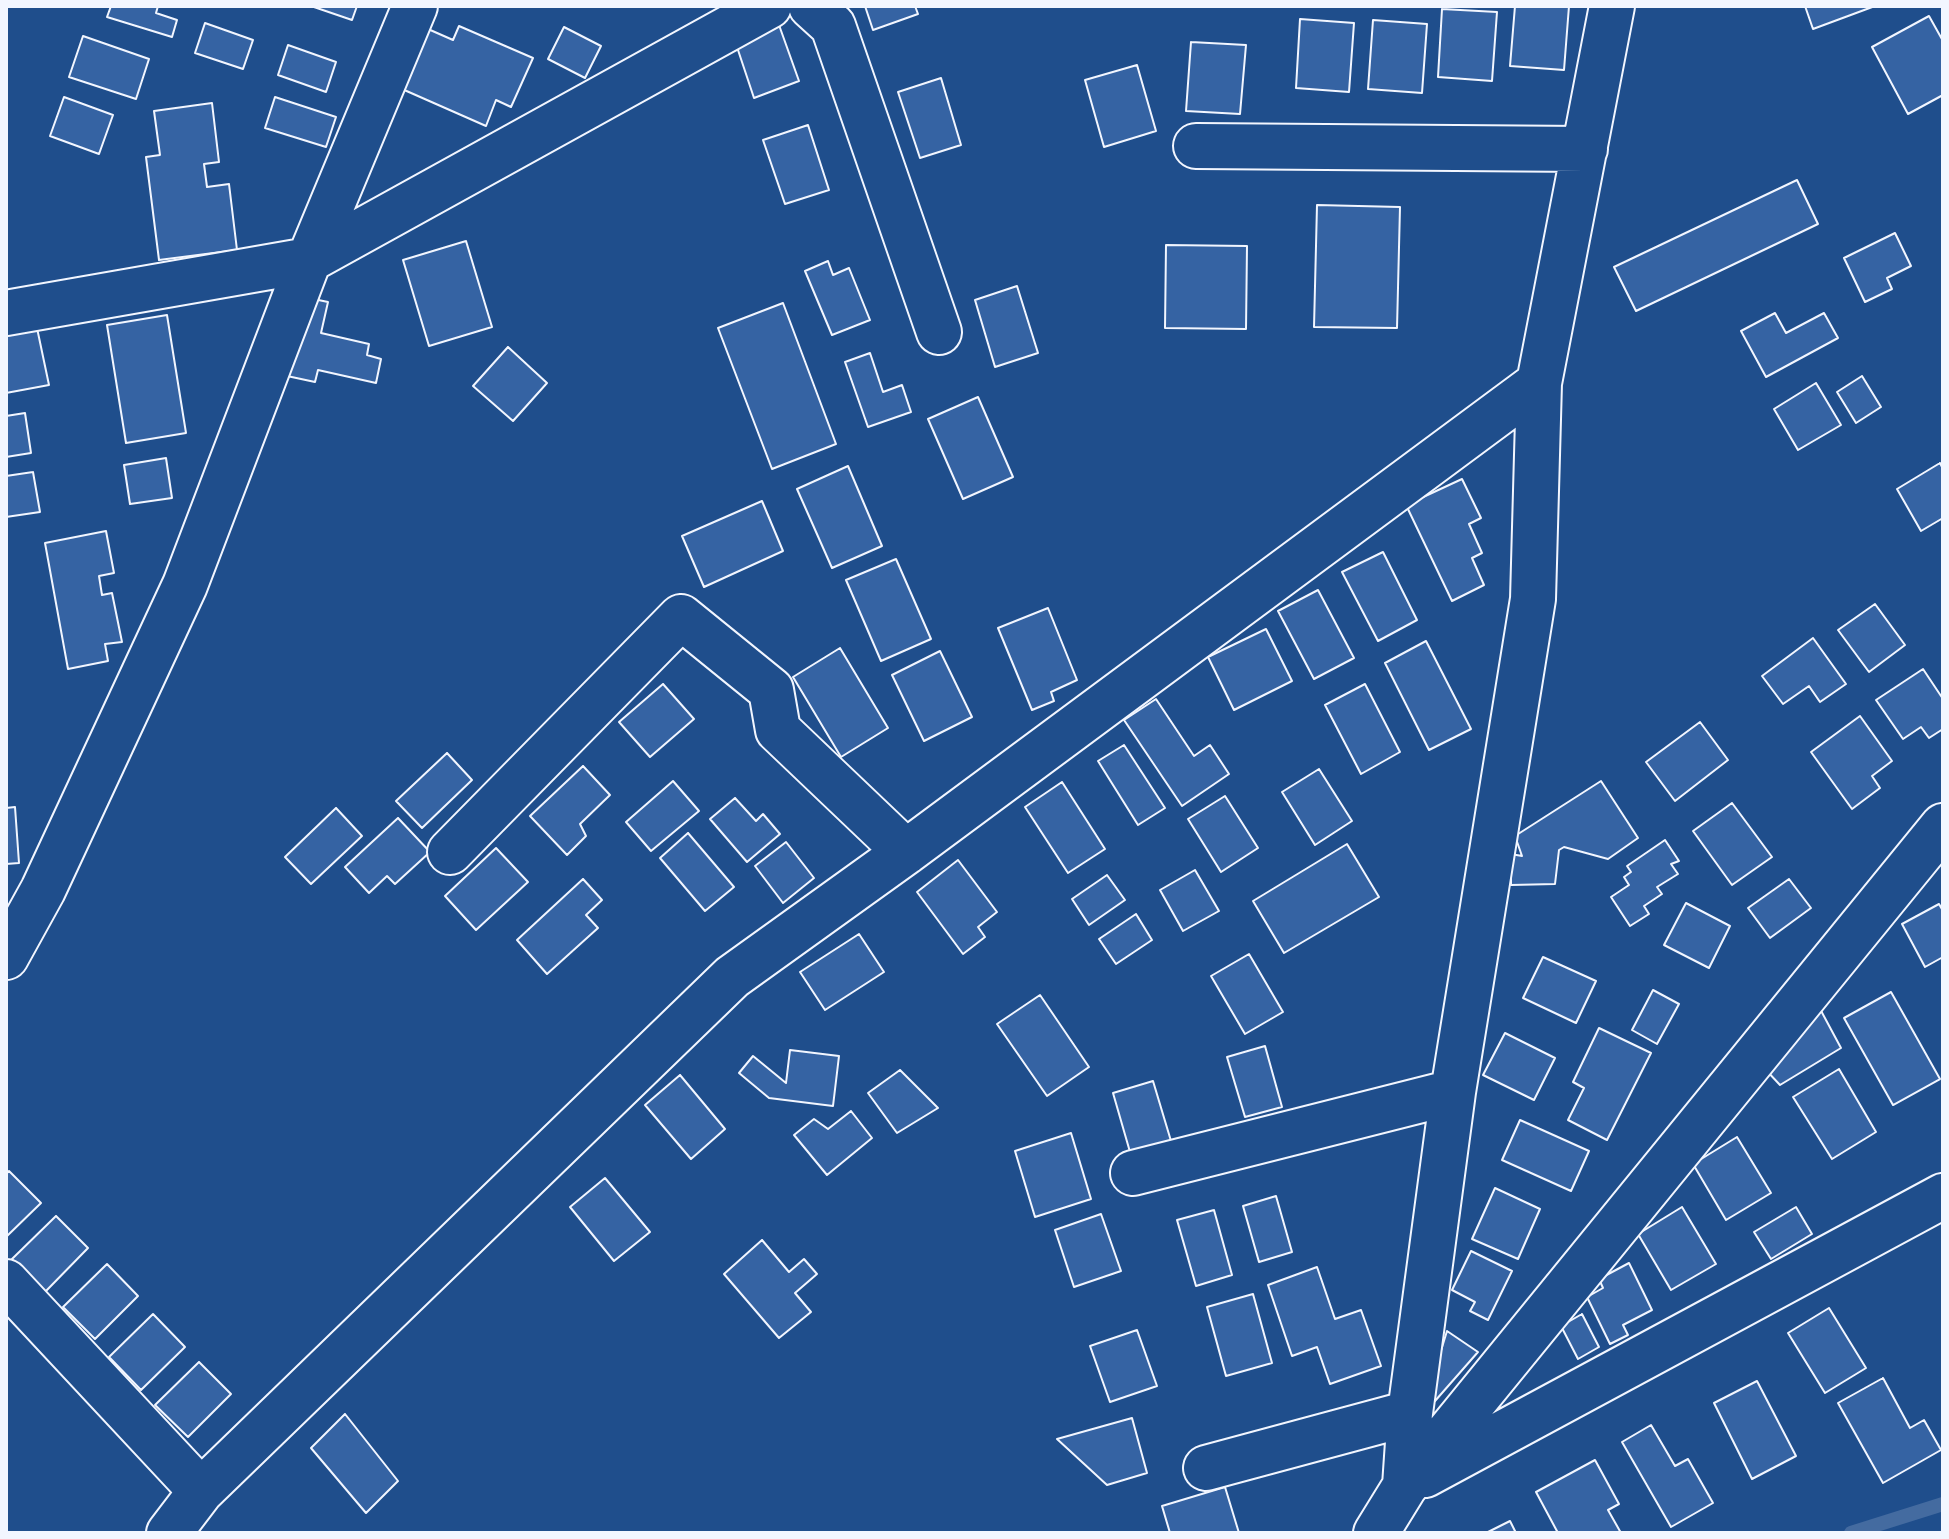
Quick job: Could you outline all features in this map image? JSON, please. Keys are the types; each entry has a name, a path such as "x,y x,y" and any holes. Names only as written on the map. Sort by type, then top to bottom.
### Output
{"street":[{"path":"6,957 25,893 185,585 309,260 415,6"},
{"path":"6,313 309,260 769,6"},
{"path":"811,6 833,26 939,332"},
{"path":"1405,1486 1410,1413 1453,1092 1533,599 1539,383 1612,6"},
{"path":"1196,146 1585,149"},
{"path":"169,1533 201,1491 732,977 906,852 1539,383"},
{"path":"450,852 681,617 771,690 778,730 906,852"},
{"path":"1376,1533 1405,1486 1943,826"},
{"path":"1133,1173 1453,1092"},
{"path":"1405,1486 1943,1196"},
{"path":"6,1282 201,1491"},
{"path":"1206,1468 1410,1413"}],"building":[{"path":"111,6 158,6 156,13 177,20 172,37 107,17"},
{"path":"311,6 357,6 352,20"},
{"path":"865,6 915,6 918,14 873,30"},
{"path":"1515,6 1569,6 1564,70 1510,66"},
{"path":"1805,6 1875,6 1813,29"},
{"path":"1442,9 1497,12 1492,81 1438,77"},
{"path":"1929,16 1943,41 1943,95 1908,114 1872,47"},
{"path":"1300,19 1354,23 1349,92 1296,88"},
{"path":"1373,20 1427,24 1422,93 1368,89"},
{"path":"205,23 253,40 243,69 195,53"},
{"path":"779,25 799,81 754,98 735,41"},
{"path":"459,26 533,58 511,107 496,100 486,126 402,89 428,29 453,40"},
{"path":"564,27 601,46 585,78 548,59"},
{"path":"83,36 149,59 136,99 69,77"},
{"path":"1191,42 1246,45 1240,114 1186,111"},
{"path":"288,45 336,62 326,92 278,75"},
{"path":"1137,65 1156,131 1104,147 1085,80"},
{"path":"941,78 961,145 920,158 898,92"},
{"path":"64,97 113,115 99,154 50,136"},
{"path":"275,97 336,117 326,147 265,128"},
{"path":"212,103 219,162 204,164 207,187 229,184 237,250 159,260 146,157 160,155 154,111"},
{"path":"808,125 829,190 785,204 763,140"},
{"path":"1797,180 1818,224 1636,311 1614,267"},
{"path":"1317,205 1400,207 1397,328 1314,327"},
{"path":"1895,233 1911,266 1887,278 1892,289 1865,302 1844,258"},
{"path":"466,241 492,327 429,346 403,260"},
{"path":"1166,245 1247,246 1246,329 1165,328"},
{"path":"828,261 833,275 849,268 870,320 832,335 805,271"},
{"path":"1017,286 1038,353 995,367 975,300"},
{"path":"304,297 328,302 321,333 369,344 367,355 381,359 376,383 318,370 315,382 287,376"},
{"path":"783,303 836,444 772,469 718,328"},
{"path":"1775,313 1786,333 1824,313 1838,338 1766,377 1741,331"},
{"path":"167,315 186,433 126,443 107,325"},
{"path":"37,328 49,385 6,393 6,334"},
{"path":"508,347 547,383 513,421 473,386"},
{"path":"870,353 883,392 902,385 911,412 868,427 845,362"},
{"path":"1862,376 1881,407 1856,423 1837,392"},
{"path":"1816,383 1841,425 1798,450 1774,409"},
{"path":"978,397 1013,477 963,499 928,419"},
{"path":"25,413 31,453 6,457 6,416"},
{"path":"166,458 172,498 130,504 124,465"},
{"path":"1940,463 1943,469 1943,518 1921,531 1897,489"},
{"path":"848,466 882,546 832,568 797,489"},
{"path":"33,472 40,512 6,517 6,476"},
{"path":"1462,479 1481,518 1469,524 1482,553 1472,558 1484,585 1452,601 1406,505"},
{"path":"762,501 783,551 704,587 682,536"},
{"path":"106,531 114,573 99,576 102,595 112,593 122,642 105,644 108,661 68,669 45,543"},
{"path":"1383,552 1417,620 1378,641 1342,572"},
{"path":"896,559 931,639 881,661 846,580"},
{"path":"1318,590 1354,658 1314,679 1278,611"},
{"path":"1875,604 1905,645 1869,672 1838,630"},
{"path":"1048,608 1077,680 1051,692 1054,701 1032,710 998,628"},
{"path":"1266,629 1292,681 1234,710 1208,657"},
{"path":"1813,638 1846,684 1820,702 1809,686 1783,704 1762,676"},
{"path":"1426,641 1471,729 1429,750 1385,663"},
{"path":"840,648 888,728 841,757 793,677"},
{"path":"940,651 972,717 924,741 892,675"},
{"path":"1923,669 1943,699 1943,729 1929,738 1921,727 1903,739 1876,700"},
{"path":"663,684 694,719 650,757 619,722"},
{"path":"1365,684 1400,752 1361,774 1325,705"},
{"path":"1156,699 1194,756 1210,745 1229,774 1182,806 1124,720"},
{"path":"1860,716 1892,761 1872,776 1880,788 1852,809 1811,752"},
{"path":"1700,722 1728,760 1675,801 1646,762"},
{"path":"1124,745 1165,808 1138,825 1098,761"},
{"path":"447,753 472,780 422,828 396,801"},
{"path":"583,766 610,795 580,824 586,836 567,855 530,816"},
{"path":"1319,769 1352,821 1315,845 1282,792"},
{"path":"673,781 699,811 651,851 626,822"},
{"path":"1601,781 1638,838 1608,859 1564,847 1559,850 1555,884 1511,885 1511,854 1522,856 1515,836"},
{"path":"1062,782 1105,849 1068,873 1025,807"},
{"path":"1225,796 1258,848 1221,872 1188,819"},
{"path":"735,798 756,821 763,814 780,834 747,862 710,819"},
{"path":"1732,803 1772,857 1732,885 1693,831"},
{"path":"15,807 19,863 6,864 6,808"},
{"path":"336,808 362,836 311,884 285,857"},
{"path":"398,818 430,852 395,884 387,876 369,893 345,867"},
{"path":"688,833 734,887 705,911 660,858"},
{"path":"1665,840 1679,861 1671,864 1678,874 1657,887 1662,894 1644,906 1649,914 1630,926 1611,897 1629,885 1624,877 1631,872 1627,866"},
{"path":"786,842 814,878 783,903 755,866"},
{"path":"1347,844 1379,897 1284,953 1253,901"},
{"path":"496,848 528,882 476,930 445,896"},
{"path":"958,860 997,912 978,927 985,937 963,954 917,892"},
{"path":"1195,870 1219,911 1183,931 1160,890"},
{"path":"1107,875 1125,900 1089,925 1072,899"},
{"path":"583,879 602,900 586,915 598,928 547,974 517,940"},
{"path":"1789,879 1811,908 1770,938 1748,908"},
{"path":"1686,903 1730,926 1709,968 1664,945"},
{"path":"1939,904 1943,911 1943,957 1925,967 1902,924"},
{"path":"1136,914 1152,940 1116,964 1099,939"},
{"path":"859,934 884,972 825,1010 800,972"},
{"path":"1249,954 1283,1012 1245,1034 1211,976"},
{"path":"1543,957 1596,981 1576,1023 1523,998"},
{"path":"1653,990 1679,1004 1657,1044 1632,1030"},
{"path":"1891,992 1940,1079 1893,1105 1844,1018"},
{"path":"1040,995 1089,1067 1047,1096 997,1024"},
{"path":"1819,1007 1841,1048 1780,1085 1765,1069"},
{"path":"1599,1028 1651,1053 1607,1140 1568,1120 1584,1088 1573,1082"},
{"path":"1505,1033 1555,1058 1534,1100 1483,1075"},
{"path":"1265,1046 1282,1107 1245,1117 1227,1057"},
{"path":"790,1050 839,1056 833,1106 769,1098 739,1073 753,1056 786,1083"},
{"path":"1839,1069 1876,1132 1832,1159 1793,1097"},
{"path":"900,1070 938,1108 897,1133 868,1093"},
{"path":"680,1075 725,1129 691,1159 645,1105"},
{"path":"1153,1081 1171,1141 1130,1152 1113,1093"},
{"path":"851,1111 872,1138 827,1175 794,1135 814,1119 828,1129"},
{"path":"1520,1120 1589,1151 1571,1191 1502,1160"},
{"path":"1071,1133 1091,1199 1035,1217 1015,1151"},
{"path":"1737,1137 1771,1193 1726,1220 1693,1164"},
{"path":"9,1171 41,1203 6,1237 6,1174"},
{"path":"605,1178 650,1232 614,1261 570,1207"},
{"path":"1495,1188 1540,1209 1518,1259 1472,1239"},
{"path":"1276,1196 1292,1252 1259,1262 1243,1206"},
{"path":"1682,1207 1716,1264 1671,1290 1638,1234"},
{"path":"1796,1207 1812,1234 1771,1259 1754,1232"},
{"path":"1214,1210 1232,1275 1196,1286 1177,1220"},
{"path":"1101,1214 1121,1271 1074,1287 1055,1230"},
{"path":"56,1216 88,1248 45,1292 12,1259"},
{"path":"762,1240 789,1272 804,1259 817,1274 795,1293 811,1312 779,1338 724,1274"},
{"path":"1471,1251 1512,1271 1488,1320 1470,1311 1475,1302 1452,1290"},
{"path":"1629,1263 1652,1310 1623,1325 1628,1335 1610,1344 1587,1297 1603,1288 1599,1279"},
{"path":"107,1264 138,1296 95,1339 63,1307"},
{"path":"1317,1267 1335,1319 1361,1310 1381,1366 1330,1384 1317,1347 1292,1356 1268,1285"},
{"path":"1253,1294 1272,1363 1226,1376 1207,1307"},
{"path":"1829,1308 1866,1368 1825,1393 1788,1333"},
{"path":"153,1314 185,1347 141,1390 109,1357"},
{"path":"1582,1314 1599,1347 1578,1359 1561,1326"},
{"path":"1137,1330 1157,1386 1110,1402 1090,1346"},
{"path":"1447,1331 1478,1352 1435,1401 1428,1393"},
{"path":"199,1362 231,1394 188,1437 155,1405"},
{"path":"1883,1378 1910,1428 1924,1420 1941,1450 1883,1483 1838,1403"},
{"path":"1757,1381 1796,1456 1752,1479 1714,1403"},
{"path":"345,1414 398,1481 366,1513 311,1448"},
{"path":"1132,1418 1147,1473 1107,1485 1057,1439"},
{"path":"1651,1425 1675,1466 1688,1459 1713,1503 1671,1527 1622,1442"},
{"path":"1595,1460 1619,1504 1608,1510 1621,1533 1558,1533 1536,1492"},
{"path":"1225,1487 1239,1533 1170,1533 1162,1506"},
{"path":"1510,1521 1516,1533 1486,1533"}],"waterway":[{"path":"1851,1533 1943,1504"}]}
